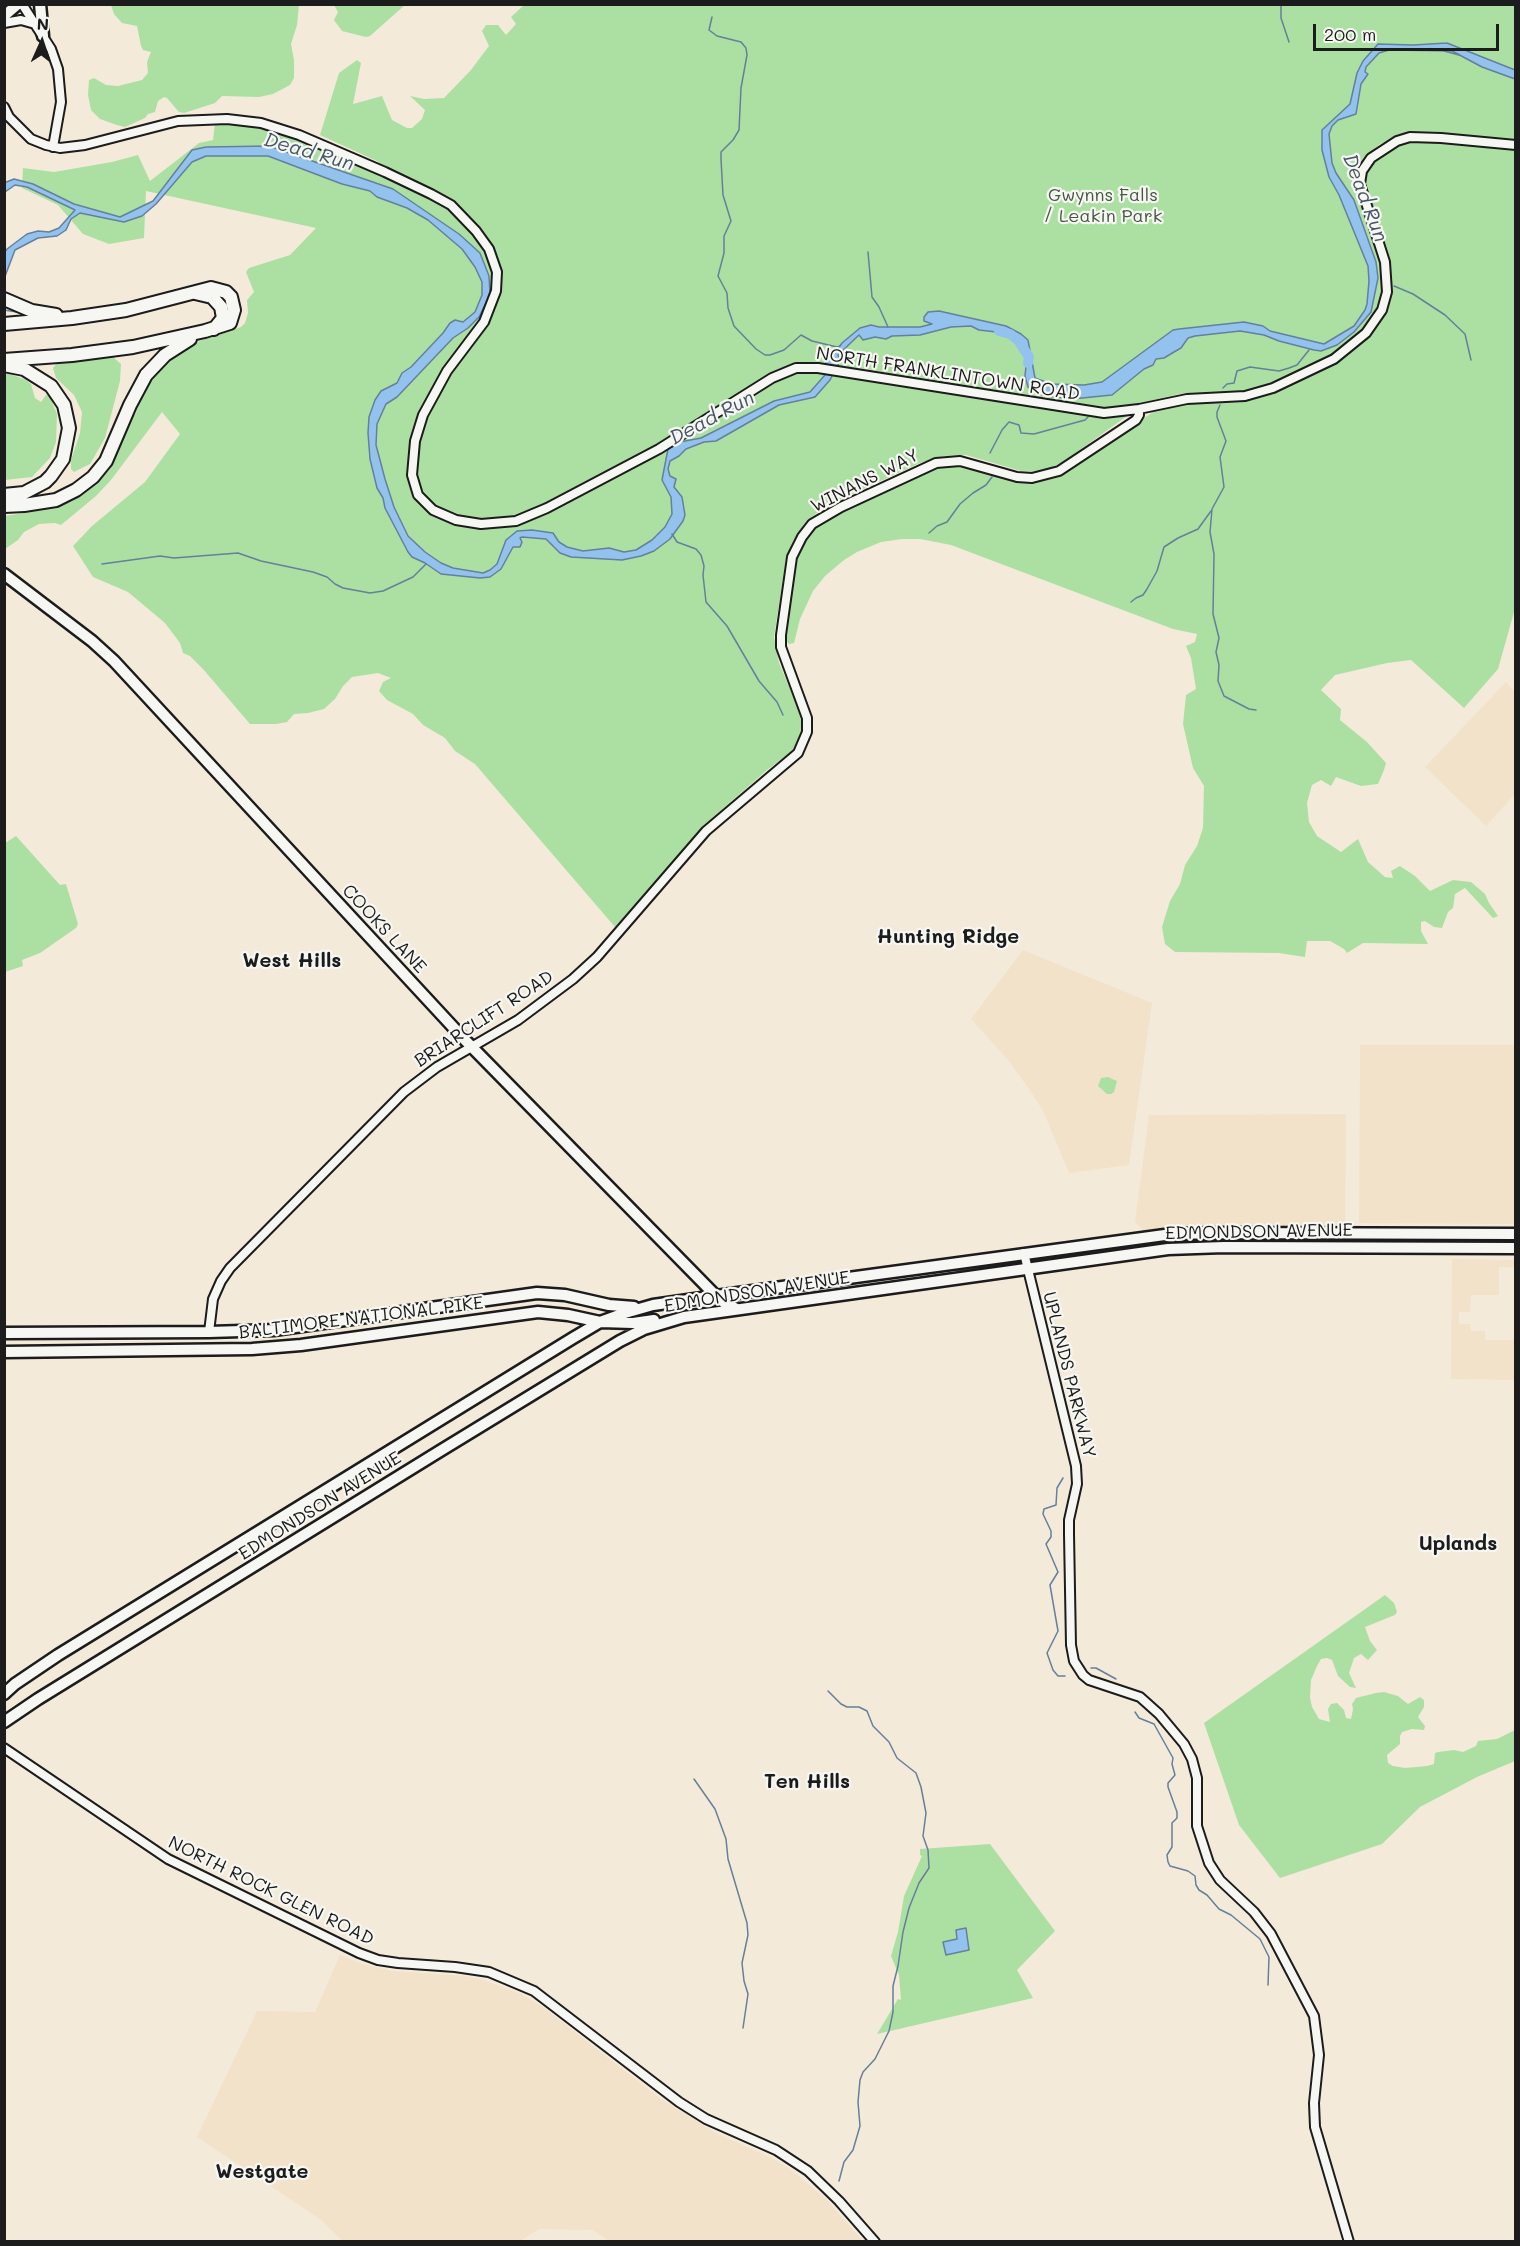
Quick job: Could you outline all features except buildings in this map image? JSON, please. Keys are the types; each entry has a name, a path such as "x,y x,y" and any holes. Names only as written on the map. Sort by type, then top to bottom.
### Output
{"highway":[{"path":"4,324 126,310 215,288 223,290 231,297 234,310 232,321 228,325 132,347 72,355 4,360"},
{"path":"4,299 32,310 72,318"},
{"path":"6,504 56,500 76,490 93,477 106,460 130,405 154,364 176,347 209,330"},
{"path":"4,365 24,369 51,386 64,405 69,428 67,449 51,476 45,482 6,504"}],"main road":[{"path":"5,19 20,4"},
{"path":"40,4 43,36"},
{"name":"COOKS LANE","path":"4,574 92,641 114,661 472,1046 716,1296 738,1309"},
{"name":"EDMONDSON AVENUE","path":"4,1694 58,1655 600,1322 652,1305 1154,1236 1193,1233 1515,1234"},
{"name":"EDMONDSON AVENUE","path":"4,1722 620,1341 644,1329 684,1317 738,1309 1192,1248 1515,1248"},
{"name":"BALTIMORE NATIONAL PIKE","path":"4,1333 209,1332 299,1327 537,1293 565,1295 624,1307 652,1305"},
{"name":"BALTIMORE NATIONAL PIKE","path":"4,1352 252,1349 301,1345 538,1312 568,1314 600,1322 633,1323 684,1317"}],"street":[{"path":"20,4 54,56 61,102 53,147"},
{"path":"5,19 35,24"},
{"name":"NORTH FRANKLINTOWN ROAD","path":"4,106 9,117 31,139 53,147 85,145 178,122 227,119 250,121 298,135 385,172 431,194 457,211 489,249 497,272 496,291 484,322 447,371 423,416 415,441 412,465 414,484 421,499 433,510 456,520 494,524 528,517 592,485 659,449 772,378 789,370 810,367 1104,413 1137,410 1187,399 1230,398 1259,393 1288,382 1334,359 1366,333 1378,317 1387,292 1385,262 1360,184 1362,171 1378,151 1410,137 1435,137 1515,145"},
{"name":"WINANS WAY","path":"791,679 781,647 781,630 792,557 802,537 812,524 841,507 936,463 960,460 1017,477 1045,476 1071,464 1136,420 1137,410"},
{"name":"BRIARCLIFT ROAD","path":"209,1332 213,1299 230,1268 404,1092 420,1078 518,1020 573,979 597,957 706,831 794,758 804,743 807,725 804,708 791,679"},
{"name":"UPLANDS PARKWAY","path":"1024,1253 1076,1466 1077,1484 1069,1520 1071,1644 1074,1661 1089,1680 1098,1685 1131,1693 1144,1701 1159,1714 1184,1744 1197,1778 1197,1826 1209,1863 1220,1880 1254,1912 1271,1934 1314,2016 1319,2055 1314,2103 1315,2127 1349,2241"},
{"name":"NORTH ROCK GLEN ROAD","path":"4,1748 168,1859 359,1953 378,1959 480,1970 517,1982 550,2002 679,2102 706,2119 785,2155 808,2171 875,2241"}],"shaded area":[{"path":"1506,682 1515,692 1515,794 1486,826 1425,767"},
{"path":"1023,950 1152,1003 1129,1165 1069,1173 1043,1111 1029,1089 1008,1060 971,1019"},
{"path":"1360,1045 1515,1045 1515,1224 1359,1223"},
{"path":"1346,1114 1345,1225 1217,1225 1143,1230 1135,1222 1149,1115"},
{"path":"1452,1259 1515,1260 1515,1267 1499,1267 1499,1295 1471,1295 1470,1312 1459,1312 1459,1324 1470,1324 1471,1331 1485,1331 1485,1340 1515,1340 1515,1380 1451,1379"},
{"path":"340,1955 362,1964 392,1971 465,1976 484,1980 521,1994 540,2005 660,2098 714,2132 772,2158 790,2169 824,2197 863,2241 610,2242 593,2230 539,2229 520,2241 342,2241 320,2219 197,2137 257,2011 315,2012"}],"green space":[{"path":"111,5 299,5 297,25 291,44 294,78 290,85 273,94 259,97 222,96 215,103 184,113 179,112 164,97 158,101 155,112 125,127 100,119 91,110 88,95 89,80 94,78 106,85 118,86 142,80 148,73 147,62 151,52 143,50 137,26 122,23 114,14"},
{"path":"334,5 405,5 366,37 342,31 334,20 338,12"},
{"name":"Gwynns Falls / Leakin Park","path":"524,5 1515,5 1515,141 1430,133 1404,133 1380,144 1363,158 1356,175 1356,183 1384,271 1383,292 1379,306 1360,333 1339,351 1273,384 1245,392 1180,394 1122,407 1101,409 812,362 798,362 778,369 668,439 531,510 494,520 470,519 455,516 433,505 419,488 415,466 417,441 425,417 453,367 479,336 493,311 500,289 500,273 494,251 469,217 450,200 378,164 379,162 320,135 339,73 357,60 361,63 353,104 382,96 392,120 407,128 412,128 422,119 425,110 410,96 424,99 444,98 471,70 489,46 482,31 486,25 498,25 506,35 516,24 511,17"},
{"path":"215,123 257,125 281,132 430,196 448,207 473,232 489,258 493,274 490,297 484,312 438,378 417,419 411,440 409,476 431,512 450,521 473,526 498,527 518,523 535,516 773,381 799,370 1126,413 1127,416 1063,462 1050,468 1035,472 1021,471 966,455 944,456 920,463 844,498 824,508 806,521 793,541 786,559 774,637 779,663 802,716 803,729 799,741 792,751 703,826 615,927 475,764 455,751 445,738 423,725 413,714 387,700 379,691 383,682 391,678 378,673 352,677 324,709 294,714 287,722 250,724 203,669 190,656 183,653 180,643 165,623 128,592 93,577 73,546 92,526 145,482 180,434 162,412 111,480 96,496 61,525 39,524 24,532 18,540 5,549 5,516 58,507 73,501 101,479 110,469 131,418 136,413 144,388 162,364 194,343 241,327 248,313 247,300 254,292 246,272 249,268 290,255 316,228 146,191 144,238 109,244 83,234 58,205 22,188 23,168 54,172 138,155 150,181 199,143 213,140"},
{"path":"1416,139 1515,147 1516,605 1498,669 1464,708 1411,660 1335,675 1321,690 1341,709 1340,720 1367,742 1386,763 1378,784 1361,786 1336,777 1331,786 1321,780 1312,785 1307,803 1309,822 1317,836 1341,852 1358,839 1368,862 1385,877 1393,878 1391,871 1400,866 1415,876 1430,891 1453,880 1471,882 1485,894 1498,916 1493,918 1465,888 1455,894 1453,908 1448,912 1442,928 1434,927 1425,921 1421,922 1421,931 1428,944 1363,943 1347,953 1330,941 1307,941 1305,957 1279,953 1175,952 1165,944 1162,927 1170,901 1180,884 1185,865 1197,846 1203,828 1204,786 1193,768 1183,724 1186,695 1196,689 1191,658 1186,646 1195,642 1197,634 1173,629 951,545 920,539 902,539 881,542 857,552 825,576 813,591 800,619 794,643 789,644 785,640 798,552 806,538 822,521 927,470 955,464 971,466 1018,481 1030,482 1055,477 1072,468 1153,412 1172,403 1248,398 1343,356 1388,301 1391,285 1384,246 1363,178 1367,167 1377,155 1401,142"},
{"path":"113,357 121,364 120,381 105,438 90,464 74,472 71,469 71,460 80,433 82,412 74,395 56,378 53,368 57,363"},
{"path":"5,372 31,384 35,398 41,402 46,395 49,395 57,414 56,442 50,458 32,477 5,480"},
{"path":"16,836 60,885 66,884 78,924 76,928 40,953 22,960 23,966 5,972 5,843"},
{"path":"1108,1077 1117,1081 1114,1092 1111,1094 1107,1094 1098,1086 1101,1078"},
{"path":"1385,1595 1394,1603 1397,1612 1395,1615 1365,1627 1370,1641 1377,1650 1368,1660 1361,1654 1354,1658 1349,1673 1356,1688 1350,1687 1338,1676 1332,1660 1321,1659 1317,1666 1311,1680 1310,1697 1312,1707 1319,1719 1330,1722 1328,1709 1331,1704 1337,1703 1344,1710 1346,1718 1351,1719 1352,1704 1356,1698 1376,1693 1384,1692 1398,1696 1408,1704 1420,1697 1424,1700 1424,1707 1418,1717 1425,1726 1424,1730 1412,1729 1402,1732 1400,1744 1387,1755 1388,1763 1405,1768 1427,1766 1434,1764 1435,1753 1454,1750 1463,1752 1476,1746 1478,1741 1497,1739 1515,1730 1515,1761 1477,1777 1420,1807 1382,1844 1280,1878 1239,1825 1204,1723"},
{"path":"990,1844 1055,1931 1017,1970 1033,1998 877,2034 898,1999 901,2000 899,1975 891,1956 904,1896 922,1856 920,1849"}],"water":[{"name":"Dead Run","path":"1447,43 1515,70 1515,79 1482,67 1452,51 1389,50 1379,53 1366,67 1365,72 1368,74 1361,84 1356,114 1338,120 1332,126 1329,134 1332,163 1354,200 1376,262 1378,278 1371,312 1354,332 1337,345 1321,351 1314,350 1264,335 1240,331 1195,336 1188,338 1181,348 1164,358 1156,359 1153,365 1144,369 1112,395 1072,399 1035,393 1028,387 1025,376 1027,356 1025,348 1020,340 1005,333 979,330 971,326 951,327 920,335 892,336 886,339 875,337 863,340 859,335 838,355 840,361 830,380 815,397 779,405 716,441 704,442 686,449 670,461 668,469 670,476 676,479 674,487 682,497 685,515 683,521 670,539 654,551 622,560 571,557 560,553 546,539 522,537 520,547 513,547 501,569 490,577 480,578 441,574 412,557 408,552 377,488 370,459 369,417 381,391 397,383 402,373 411,367 450,323 455,320 463,322 475,312 482,295 482,282 462,249 428,220 407,208 377,197 370,191 342,184 268,156 206,156 192,162 156,204 142,216 124,222 80,213 71,219 66,230 57,236 38,238 15,250 4,279 4,253 7,249 27,234 38,231 49,232 59,228 75,210 27,187 15,185 5,192 4,183 14,179 33,184 74,204 120,217 153,201 192,150 206,147 269,146 393,189 459,234 480,253 489,276 490,295 479,317 453,338 397,397 386,404 377,424 376,445 385,479 394,507 408,536 441,563 453,568 483,573 497,564 506,540 517,531 532,530 553,533 559,542 567,547 583,551 609,548 624,552 636,550 652,540 665,527 672,514 671,497 662,480 668,449 680,442 701,438 774,401 810,392 825,375 826,360 832,357 842,343 860,328 871,325 920,327 932,324 924,321 928,312 939,311 1006,326 1028,340 1035,378 1051,384 1084,385 1102,382 1173,330 1244,322 1324,344 1354,326 1367,304 1368,266 1339,195 1329,177 1322,150 1322,130 1350,104 1357,73 1363,61 1378,44"},
{"path":"966,1928 969,1950 946,1955 943,1942 957,1939 956,1930"}],"waterway":[{"path":"1281,4 1281,18 1289,42"},
{"path":"712,17 709,30 717,36 741,42 746,48 747,55 741,88 739,130 721,152 723,195 731,221 724,236 724,253 718,276 727,293 728,308 734,326 765,355 784,350 801,335 812,341 840,346"},
{"name":"Dead Run","path":"1444,51 1459,55"},
{"path":"868,252 872,297 888,327"},
{"path":"1394,286 1413,294 1445,315 1465,334 1471,360"},
{"path":"4,310 17,312"},
{"name":"Dead Run","path":"999,331 1010,334 1018,340 1029,357 1028,363"},
{"path":"1223,388 1227,384 1234,383 1237,371 1250,367 1279,371 1297,365 1309,350"},
{"path":"1220,405 1217,417 1226,441 1220,457 1224,487 1212,509 1210,532 1214,554 1213,614 1219,638 1216,652 1219,665 1218,681 1224,696 1249,709 1256,710"},
{"path":"990,453 1009,422 1019,425 1021,433 1034,434 1085,420 1088,417"},
{"path":"929,533 937,526 947,522 960,504 986,485 992,477"},
{"path":"1131,602 1143,595 1147,589 1157,571 1164,547 1198,529 1211,511"},
{"path":"672,534 677,542 696,549 701,555 704,566 706,602 727,626 759,681 777,702 783,715"},
{"path":"102,564 160,556 174,558 238,553 261,561 313,572 327,577 343,588 370,593 383,591 413,577 426,564"},
{"path":"1063,1478 1057,1488 1056,1505 1044,1509 1043,1514 1051,1531 1051,1537 1046,1544 1058,1572 1050,1585 1058,1631 1047,1653 1053,1670 1058,1676 1065,1676"},
{"path":"1091,1668 1096,1668 1116,1679"},
{"path":"828,1691 841,1704 867,1711 873,1726 889,1742 897,1758 916,1773 926,1813 923,1836 928,1850 929,1868 919,1883 909,1908 893,1986 893,2012 889,2031 875,2059 863,2072 860,2080 858,2102 860,2126 853,2150 844,2162 839,2181"},
{"path":"1135,1712 1139,1718 1154,1724 1173,1758 1175,1775 1168,1783 1168,1787 1177,1818 1172,1823 1172,1847 1167,1855 1168,1862 1170,1866 1188,1871 1195,1876 1199,1890 1207,1895 1219,1909 1231,1915 1260,1939 1269,1957 1268,1985"},
{"path":"694,1779 715,1809 726,1839 728,1859 747,1923 748,1935 742,1963 748,1994 743,2028"}],"district":[{"name":"Hunting Ridge","path":"948,937"},
{"name":"West Hills","path":"292,961"},
{"name":"Uplands","path":"1458,1544"},
{"name":"Ten Hills","path":"807,1782"},
{"name":"Westgate","path":"262,2172"}]}
